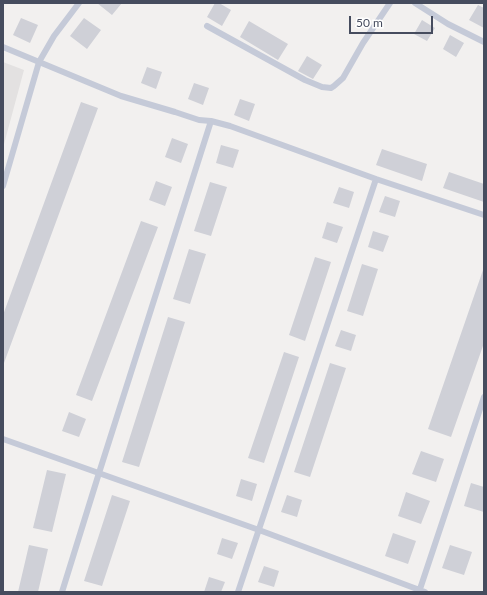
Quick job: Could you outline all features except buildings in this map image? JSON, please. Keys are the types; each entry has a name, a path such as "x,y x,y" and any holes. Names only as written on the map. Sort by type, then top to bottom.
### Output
{"lane":[{"path":"3,186 39,62 54,36 79,3"},
{"path":"207,26 305,80 322,87 330,88 343,78 363,43 390,3"},
{"path":"414,3 448,24 484,42"},
{"path":"3,47 121,96 199,120 211,121 230,126 376,179 484,215"},
{"path":"62,592 211,121"},
{"path":"238,592 376,179"},
{"path":"3,439 259,530 421,591 484,397"}],"shaded area":[{"path":"3,62 24,70 3,148"}]}
